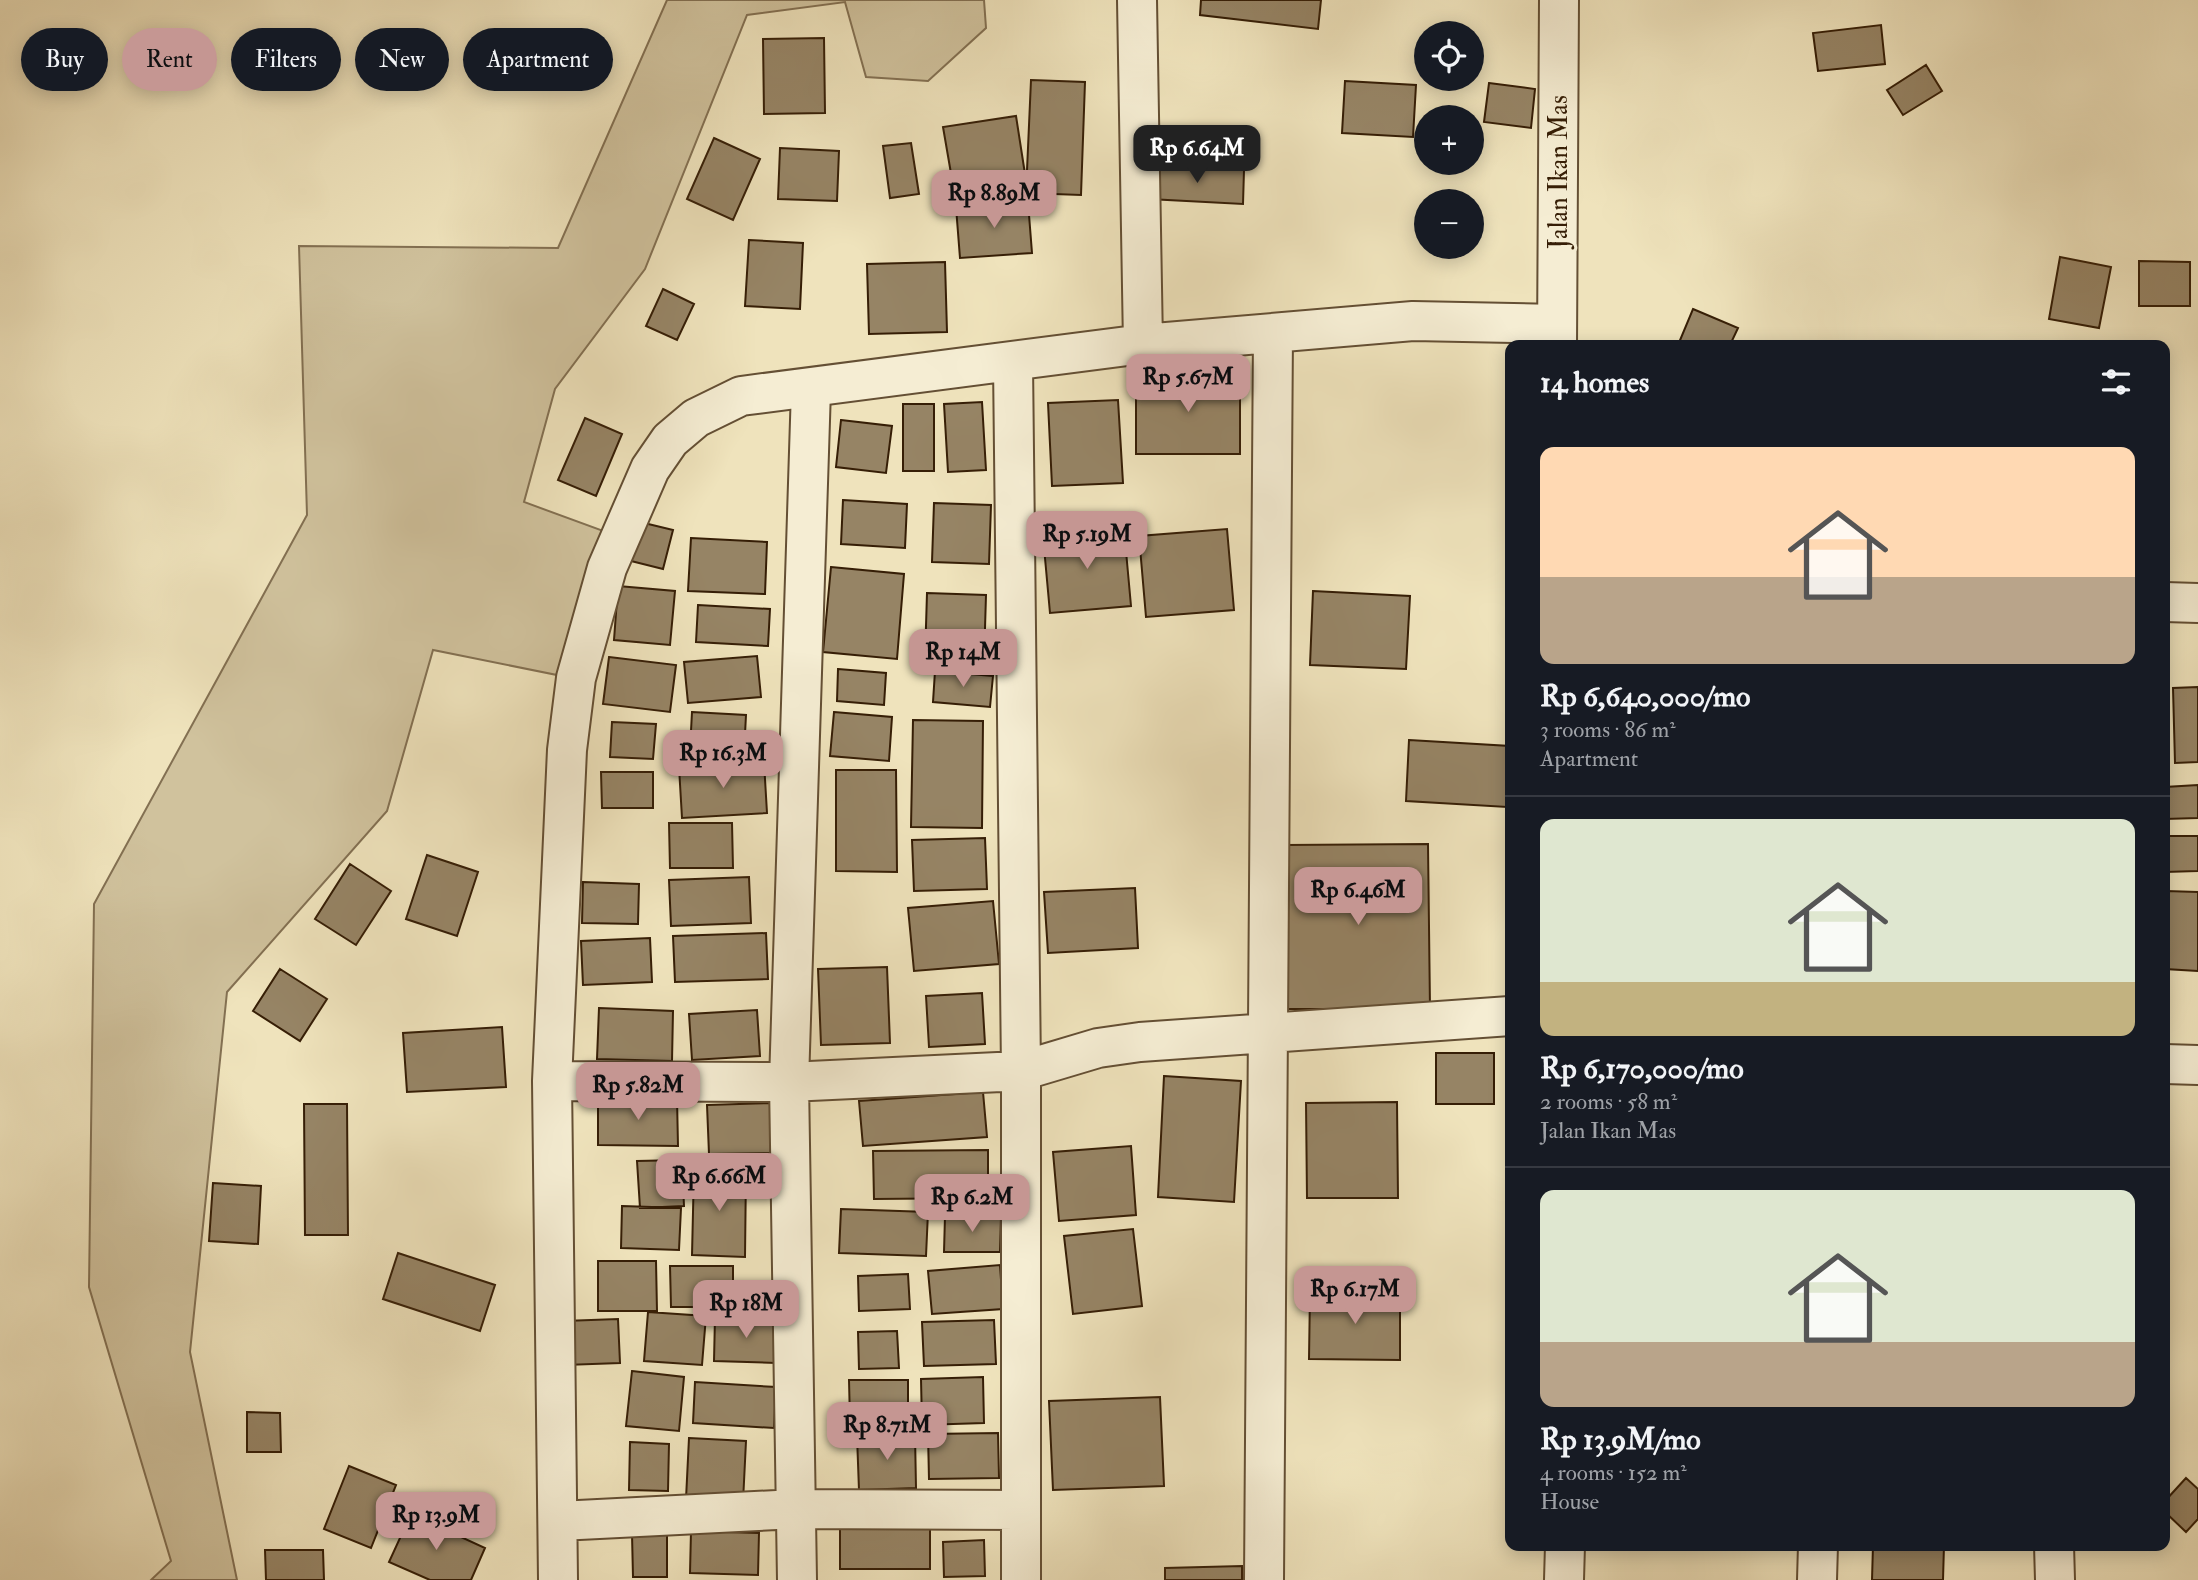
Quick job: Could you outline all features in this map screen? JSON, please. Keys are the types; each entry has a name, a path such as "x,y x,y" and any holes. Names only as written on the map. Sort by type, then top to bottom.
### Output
{"street":[{"path":"1137,0 1143,344"},
{"name":"Jalan Ikan Mas","path":"1557,334 1559,0"},
{"path":"558,1580 552,1081 567,750 576,678 607,568 650,469 670,440 696,418 741,396 1013,363 1143,344 1413,321 1557,334"},
{"path":"1264,1580 1273,333"},
{"path":"1013,363 1021,1071 1021,1580"},
{"path":"797,1580 789,1082 811,389"},
{"path":"2170,602 2198,603"},
{"path":"552,1081 789,1082 1021,1071 1112,1046 1505,1016"},
{"path":"2170,1064 2198,1065"},
{"path":"559,1521 796,1509 1020,1510"},
{"path":"1564,1551 1564,1580"},
{"path":"1817,1580 1818,1551"},
{"path":"2054,1551 2055,1580"}],"shaded area":[{"path":"667,0 984,0 986,28 928,81 866,77 845,2 747,15 645,269 555,389 524,502 609,533 562,676 433,650 387,811 227,992 190,1352 237,1580 151,1580 171,1561 89,1287 94,904 307,515 299,246 558,248"}],"building":[{"path":"1201,0 1321,0 1318,29 1200,15"},
{"path":"1881,25 1885,64 1818,71 1813,33"},
{"path":"824,38 825,113 764,114 763,39"},
{"path":"1926,65 1942,91 1903,115 1887,90"},
{"path":"1031,80 1085,82 1081,195 1026,193"},
{"path":"1345,81 1414,85 1413,137 1342,133"},
{"path":"1489,83 1535,89 1531,128 1484,122"},
{"path":"1016,116 1025,174 953,185 943,127"},
{"path":"714,138 760,159 733,220 687,199"},
{"path":"911,143 919,194 890,198 883,146"},
{"path":"780,148 839,151 837,201 778,199"},
{"path":"1151,165 1244,170 1243,204 1149,199"},
{"path":"1028,202 1032,253 960,258 956,207"},
{"path":"749,240 803,243 800,309 745,306"},
{"path":"2060,257 2111,267 2099,328 2049,319"},
{"path":"2139,261 2190,262 2190,306 2139,306"},
{"path":"945,262 947,332 869,334 867,264"},
{"path":"663,289 694,304 677,340 646,326"},
{"path":"1693,309 1738,328 1732,340 1680,340"},
{"path":"1136,375 1240,375 1240,454 1136,454"},
{"path":"1118,400 1123,483 1052,486 1048,403"},
{"path":"982,402 986,470 948,472 944,404"},
{"path":"903,404 934,404 934,471 903,471"},
{"path":"585,418 622,434 596,496 558,480"},
{"path":"841,420 892,426 886,473 836,467"},
{"path":"843,500 907,504 905,548 841,544"},
{"path":"934,503 991,505 989,564 932,562"},
{"path":"640,522 673,530 663,569 631,561"},
{"path":"1124,529 1131,606 1050,613 1043,536"},
{"path":"1227,529 1234,610 1146,617 1139,536"},
{"path":"691,538 767,542 765,594 688,591"},
{"path":"831,567 904,574 897,659 823,652"},
{"path":"618,586 675,591 670,645 614,640"},
{"path":"1313,591 1410,596 1406,669 1310,665"},
{"path":"927,593 986,595 984,662 925,659"},
{"path":"698,605 770,609 768,646 696,642"},
{"path":"757,656 761,697 688,703 684,662"},
{"path":"609,657 676,665 670,712 603,704"},
{"path":"838,669 886,673 884,705 837,701"},
{"path":"935,671 993,676 990,707 933,702"},
{"path":"2198,687 2198,762 2175,763 2173,688"},
{"path":"692,712 746,715 744,753 690,750"},
{"path":"834,712 892,717 889,761 830,756"},
{"path":"913,720 983,721 982,828 911,827"},
{"path":"612,722 656,724 653,759 610,757"},
{"path":"1409,740 1505,746 1505,807 1406,801"},
{"path":"764,762 767,813 682,818 679,767"},
{"path":"836,770 896,770 897,872 836,871"},
{"path":"601,772 653,772 653,808 602,808"},
{"path":"2198,785 2198,818 2170,819 2170,787"},
{"path":"669,823 732,823 733,868 670,868"},
{"path":"2170,836 2198,836 2198,871 2170,872"},
{"path":"985,838 987,889 914,891 912,840"},
{"path":"1428,844 1430,1009 1287,1009 1285,845"},
{"path":"427,855 478,872 457,936 406,919"},
{"path":"350,864 391,891 356,945 315,919"},
{"path":"749,877 751,923 671,926 669,880"},
{"path":"583,882 639,884 638,924 582,923"},
{"path":"1135,888 1138,948 1048,953 1044,892"},
{"path":"2170,891 2198,892 2198,971 2170,969"},
{"path":"993,901 999,964 914,971 908,908"},
{"path":"766,933 768,979 675,982 673,936"},
{"path":"650,938 652,982 583,985 581,941"},
{"path":"887,967 890,1043 821,1045 818,969"},
{"path":"280,969 327,999 300,1041 253,1011"},
{"path":"982,993 985,1044 929,1047 926,996"},
{"path":"599,1008 673,1011 672,1061 597,1059"},
{"path":"757,1010 760,1056 692,1060 689,1014"},
{"path":"502,1027 506,1087 407,1092 403,1033"},
{"path":"1436,1053 1494,1053 1494,1104 1436,1104"},
{"path":"1164,1076 1241,1081 1234,1202 1158,1197"},
{"path":"983,1092 987,1137 863,1146 859,1101"},
{"path":"598,1098 677,1098 678,1146 598,1145"},
{"path":"1397,1102 1398,1198 1307,1198 1306,1103"},
{"path":"774,1103 775,1153 709,1154 707,1105"},
{"path":"304,1104 347,1104 348,1235 305,1235"},
{"path":"1131,1146 1136,1215 1059,1221 1053,1152"},
{"path":"988,1150 988,1198 874,1199 873,1151"},
{"path":"682,1160 684,1206 640,1208 637,1161"},
{"path":"694,1169 746,1170 745,1257 692,1255"},
{"path":"213,1183 261,1186 258,1244 209,1241"},
{"path":"622,1206 681,1208 679,1250 621,1248"},
{"path":"841,1209 928,1212 926,1256 839,1253"},
{"path":"945,1216 1001,1217 1000,1252 944,1252"},
{"path":"1133,1229 1142,1306 1073,1314 1064,1236"},
{"path":"398,1253 495,1285 480,1331 383,1299"},
{"path":"598,1261 656,1261 657,1311 598,1311"},
{"path":"1000,1265 1003,1309 932,1314 928,1271"},
{"path":"670,1266 733,1266 733,1307 671,1307"},
{"path":"908,1274 910,1309 859,1311 858,1276"},
{"path":"1310,1292 1400,1293 1400,1360 1309,1359"},
{"path":"648,1312 706,1316 702,1365 644,1361"},
{"path":"715,1317 777,1319 776,1363 714,1361"},
{"path":"618,1319 620,1363 565,1365 564,1321"},
{"path":"994,1320 996,1364 924,1366 922,1322"},
{"path":"897,1331 899,1368 859,1369 858,1332"},
{"path":"632,1371 684,1377 679,1431 626,1426"},
{"path":"983,1377 984,1423 922,1425 921,1379"},
{"path":"849,1380 908,1380 908,1421 850,1421"},
{"path":"695,1382 776,1387 774,1428 693,1423"},
{"path":"1160,1397 1164,1486 1053,1490 1049,1401"},
{"path":"247,1412 280,1413 281,1452 247,1452"},
{"path":"998,1433 999,1478 929,1479 928,1434"},
{"path":"915,1434 916,1488 859,1490 857,1436"},
{"path":"689,1438 746,1441 743,1502 686,1499"},
{"path":"630,1442 669,1444 668,1491 629,1490"},
{"path":"349,1466 396,1485 371,1548 324,1529"},
{"path":"2186,1478 2198,1489 2198,1519 2186,1532 2170,1517 2170,1496"},
{"path":"411,1514 485,1548 471,1580 430,1580 389,1562"},
{"path":"840,1524 930,1525 930,1569 840,1569"},
{"path":"691,1531 759,1533 758,1575 690,1573"},
{"path":"632,1534 667,1534 667,1577 633,1577"},
{"path":"984,1540 985,1576 944,1577 943,1542"},
{"path":"265,1550 323,1550 324,1580 266,1580"},
{"path":"1873,1551 1944,1551 1943,1580 1872,1580"},
{"path":"1242,1566 1242,1580 1165,1580 1165,1568"}]}
